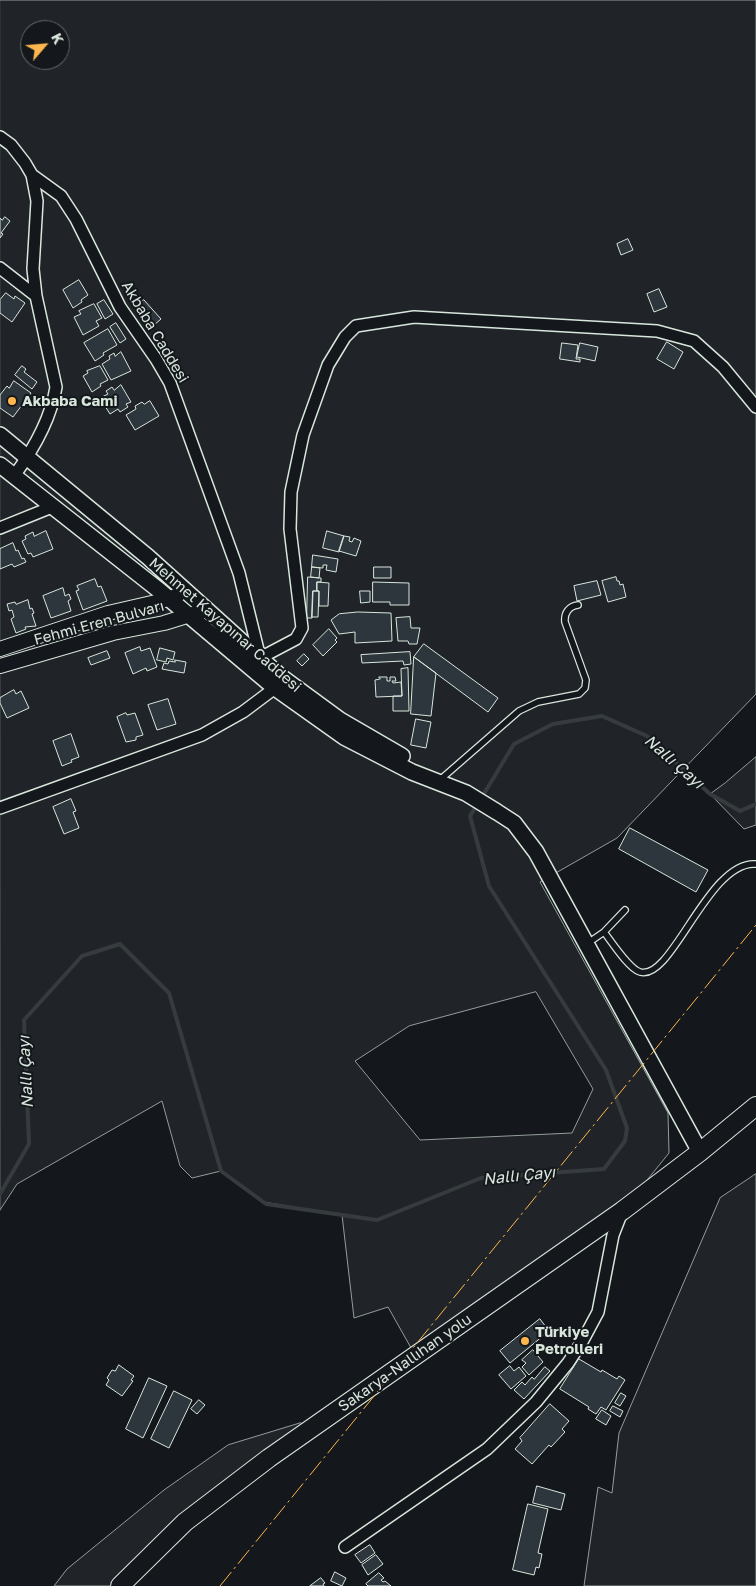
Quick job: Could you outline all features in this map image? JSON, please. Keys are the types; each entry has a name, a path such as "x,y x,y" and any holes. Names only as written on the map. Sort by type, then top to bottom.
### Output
{"main road":[{"name":"Mehmet Kayapınar Caddesi","path":"0,435 148,557 280,676 340,720 466,793"},
{"name":"Mehmet Kayapınar Caddesi","path":"0,465 169,599 275,688 344,737 412,772 466,793"},
{"path":"466,793 514,824 536,852 700,1152"},
{"name":"Sakarya-Nallıhan yolu","path":"120,1586 185,1522 269,1458 622,1210 700,1152 756,1106"},
{"name":"Sakarya-Nallıhan yolu","path":"700,1152 756,1115"}],"street":[{"name":"Akbaba Caddesi","path":"0,137 11,145 32,175 60,196 76,219 120,307 170,383 240,573 260,658"},
{"path":"14,476 28,457 47,418 56,387 36,296 33,269 37,201 32,175"},
{"path":"0,268 36,296"},
{"path":"260,658 296,639 302,628 290,528 291,492 303,435 328,365 345,337 356,326 414,317 657,331 694,341 723,367 756,407"},
{"path":"0,528 52,507"},
{"name":"Fehmi Eren Bulvarı","path":"0,649 108,612 169,599 185,591"},
{"name":"Fehmi Eren Bulvarı","path":"0,666 113,633 189,616 206,610"},
{"path":"0,808 202,735 243,712 275,688"},
{"path":"345,1547 487,1449 536,1402 568,1363 598,1312 613,1235 622,1210"}],"lane":[{"path":"441,779 520,711 538,702 574,695 585,688 586,680 565,622 568,610 578,605"},
{"path":"604,932 635,970 643,973 652,971 676,944 703,903 726,876 745,864 756,864"},
{"path":"586,944 604,932 625,910"}],"shaded area":[{"path":"0,0 756,0 756,694 617,838 540,882 668,1113 669,1153 622,1211 415,1355 388,1307 354,1318 342,1215 263,1202 221,1171 192,1178 180,1166 162,1101 17,1184 0,1210","holes":["536,992 593,1089 572,1133 420,1140 355,1061 409,1026"]},
{"path":"756,757 756,825 744,829 710,794"},
{"path":"756,1174 756,1586 584,1586 598,1487 612,1493 619,1433 720,1198"},
{"path":"301,1423 307,1431 120,1586 54,1586 67,1569 164,1490 228,1445"}],"building":[{"path":"5,217 10,221 1,233 3,234 0,238 0,218 2,220"},
{"path":"628,239 633,250 621,255 617,244"},
{"path":"79,280 88,295 73,308 63,290"},
{"path":"659,289 667,307 654,312 647,294"},
{"path":"6,293 14,299 15,296 25,303 12,322 0,313 0,300"},
{"path":"104,300 113,314 105,319 97,304"},
{"path":"144,300 161,319 154,325 151,322 148,325 137,313 140,310 137,306"},
{"path":"94,304 102,318 96,321 99,326 83,335 74,317 81,314 79,311"},
{"path":"116,323 126,339 120,343 110,327"},
{"path":"108,329 117,345 103,353 104,355 95,361 84,343"},
{"path":"667,342 683,352 674,369 657,359"},
{"path":"562,343 578,345 576,359 580,359 580,362 560,359"},
{"path":"580,343 598,347 595,361 577,357"},
{"path":"121,352 131,371 111,380 102,364 110,359 109,356 114,353 115,356"},
{"path":"22,366 26,369 24,372 37,382 32,389 15,375"},
{"path":"100,366 108,380 100,384 101,386 92,392 83,376 88,373 87,371"},
{"name":"Akbaba Cami","path":"14,381 31,393 13,417 0,408 0,395"},
{"path":"121,385 131,402 126,404 128,407 120,412 118,409 110,414 100,398 108,394 106,391 112,387 114,390"},
{"path":"150,401 159,416 135,430 126,415 136,409 135,406 142,402 144,404"},
{"path":"46,531 53,549 33,557 31,553 28,554 22,541 26,539 25,536 33,532 34,536"},
{"path":"327,531 344,536 339,552 323,548"},
{"path":"344,536 350,537 349,541 352,542 354,538 361,541 356,556 339,551"},
{"path":"13,543 16,551 18,550 22,559 24,558 26,562 14,567 12,564 0,569 0,549"},
{"path":"313,555 338,559 336,572 326,570 327,565 323,565 323,568 312,567"},
{"path":"312,567 320,568 319,578 311,577"},
{"path":"374,567 391,567 391,578 374,578"},
{"path":"308,577 321,578 321,582 317,582 317,591 313,591 312,618 307,618"},
{"path":"616,577 620,585 623,584 626,597 608,602 602,581"},
{"path":"95,579 98,587 101,586 107,601 83,610 76,591 79,590 77,586"},
{"path":"597,581 601,595 577,601 574,586"},
{"path":"317,582 329,583 328,606 319,606"},
{"path":"373,582 409,583 409,605 390,605 390,602 373,602"},
{"path":"63,588 65,596 69,594 71,599 68,601 71,611 51,618 43,596"},
{"path":"313,591 319,591 318,617 312,617"},
{"path":"360,591 370,591 370,602 361,603"},
{"path":"28,600 30,609 32,608 34,613 32,614 36,626 25,627 26,629 16,633 11,619 14,617 12,610 9,611 7,604 15,602 16,604"},
{"path":"358,612 391,613 392,641 355,643 355,632 339,634 331,620 339,614"},
{"path":"410,617 411,628 420,628 417,644 409,644 408,641 398,641 396,618"},
{"path":"329,629 337,638 335,640 337,642 323,656 313,645"},
{"path":"424,644 498,698 488,712 414,657"},
{"path":"140,647 141,651 150,648 157,667 147,671 146,668 133,674 125,653"},
{"path":"160,648 175,652 173,660 167,658 166,662 157,660"},
{"path":"107,651 110,658 91,665 88,658"},
{"path":"410,652 411,664 404,665 403,661 362,663 361,655"},
{"path":"304,654 309,659 302,666 297,661"},
{"path":"414,657 436,673 431,716 411,714"},
{"path":"175,660 186,662 184,673 162,669 164,663 168,664 169,661 175,662"},
{"path":"408,668 409,711 393,711 393,696 402,696 401,669"},
{"path":"379,677 387,677 387,681 390,681 390,677 395,677 396,681 392,681 393,683 401,682 402,696 376,697 375,680 380,679"},
{"path":"14,690 16,694 21,691 29,708 7,718 0,703 0,698"},
{"path":"168,699 176,724 157,730 148,705"},
{"path":"126,713 127,715 135,713 143,735 136,737 136,740 126,742 117,717"},
{"path":"416,719 431,722 426,748 411,745"},
{"path":"71,734 79,757 62,766 53,741"},
{"path":"71,799 76,811 73,812 79,828 64,834 53,807"},
{"path":"630,828 708,870 696,892 619,849"},
{"name":"Türkiye Petrolleri","path":"540,1319 549,1331 510,1363 500,1351"},
{"path":"533,1350 543,1362 529,1375 522,1367 526,1363 522,1360"},
{"path":"579,1359 601,1372 602,1370 617,1379 619,1376 625,1380 606,1410 601,1407 596,1414 588,1409 589,1407 560,1389"},
{"path":"119,1365 134,1376 131,1380 133,1381 122,1396 106,1385 109,1380 107,1378 112,1370 115,1371"},
{"path":"510,1366 514,1371 519,1367 526,1376 511,1389 499,1375"},
{"path":"545,1367 550,1371 524,1399 514,1390 522,1382 525,1385 532,1377 534,1379"},
{"path":"149,1378 167,1386 143,1438 126,1429"},
{"path":"174,1391 192,1400 169,1448 151,1439"},
{"path":"621,1393 626,1396 620,1406 615,1403"},
{"path":"199,1400 205,1405 197,1414 191,1409"},
{"path":"550,1404 569,1421 562,1429 565,1432 551,1447 549,1445 532,1464 515,1449 522,1441 520,1438"},
{"path":"613,1406 623,1411 620,1417 610,1411"},
{"path":"602,1410 611,1416 606,1425 596,1419"},
{"path":"537,1486 565,1494 561,1510 533,1503"},
{"path":"528,1504 548,1509 538,1553 542,1554 539,1568 536,1567 534,1575 513,1570"},
{"path":"370,1545 375,1553 361,1563 355,1555"},
{"path":"376,1555 383,1564 368,1575 362,1565"},
{"path":"335,1572 346,1578 342,1586 331,1581"},
{"path":"379,1573 384,1578 381,1580 391,1586 368,1586 366,1584"},
{"path":"321,1578 325,1583 323,1584 324,1586 310,1586"}],"waterway":[{"name":"Nallı Çayı","path":"482,797 514,744 553,724 602,716 647,736 710,794 740,811 756,804"},
{"name":"Nallı Çayı","path":"0,1194 29,1144 24,1020 82,956 120,944 169,993 221,1171 266,1204 377,1220 481,1178 604,1169 625,1141 627,1128 606,1070 489,886 470,816 478,803"}],"power":[{"path":"220,1586 756,925"}],"place":[{"name":"Akbaba Cami","path":"12,401"},
{"name":"Türkiye Petrolleri","path":"525,1341"}]}
